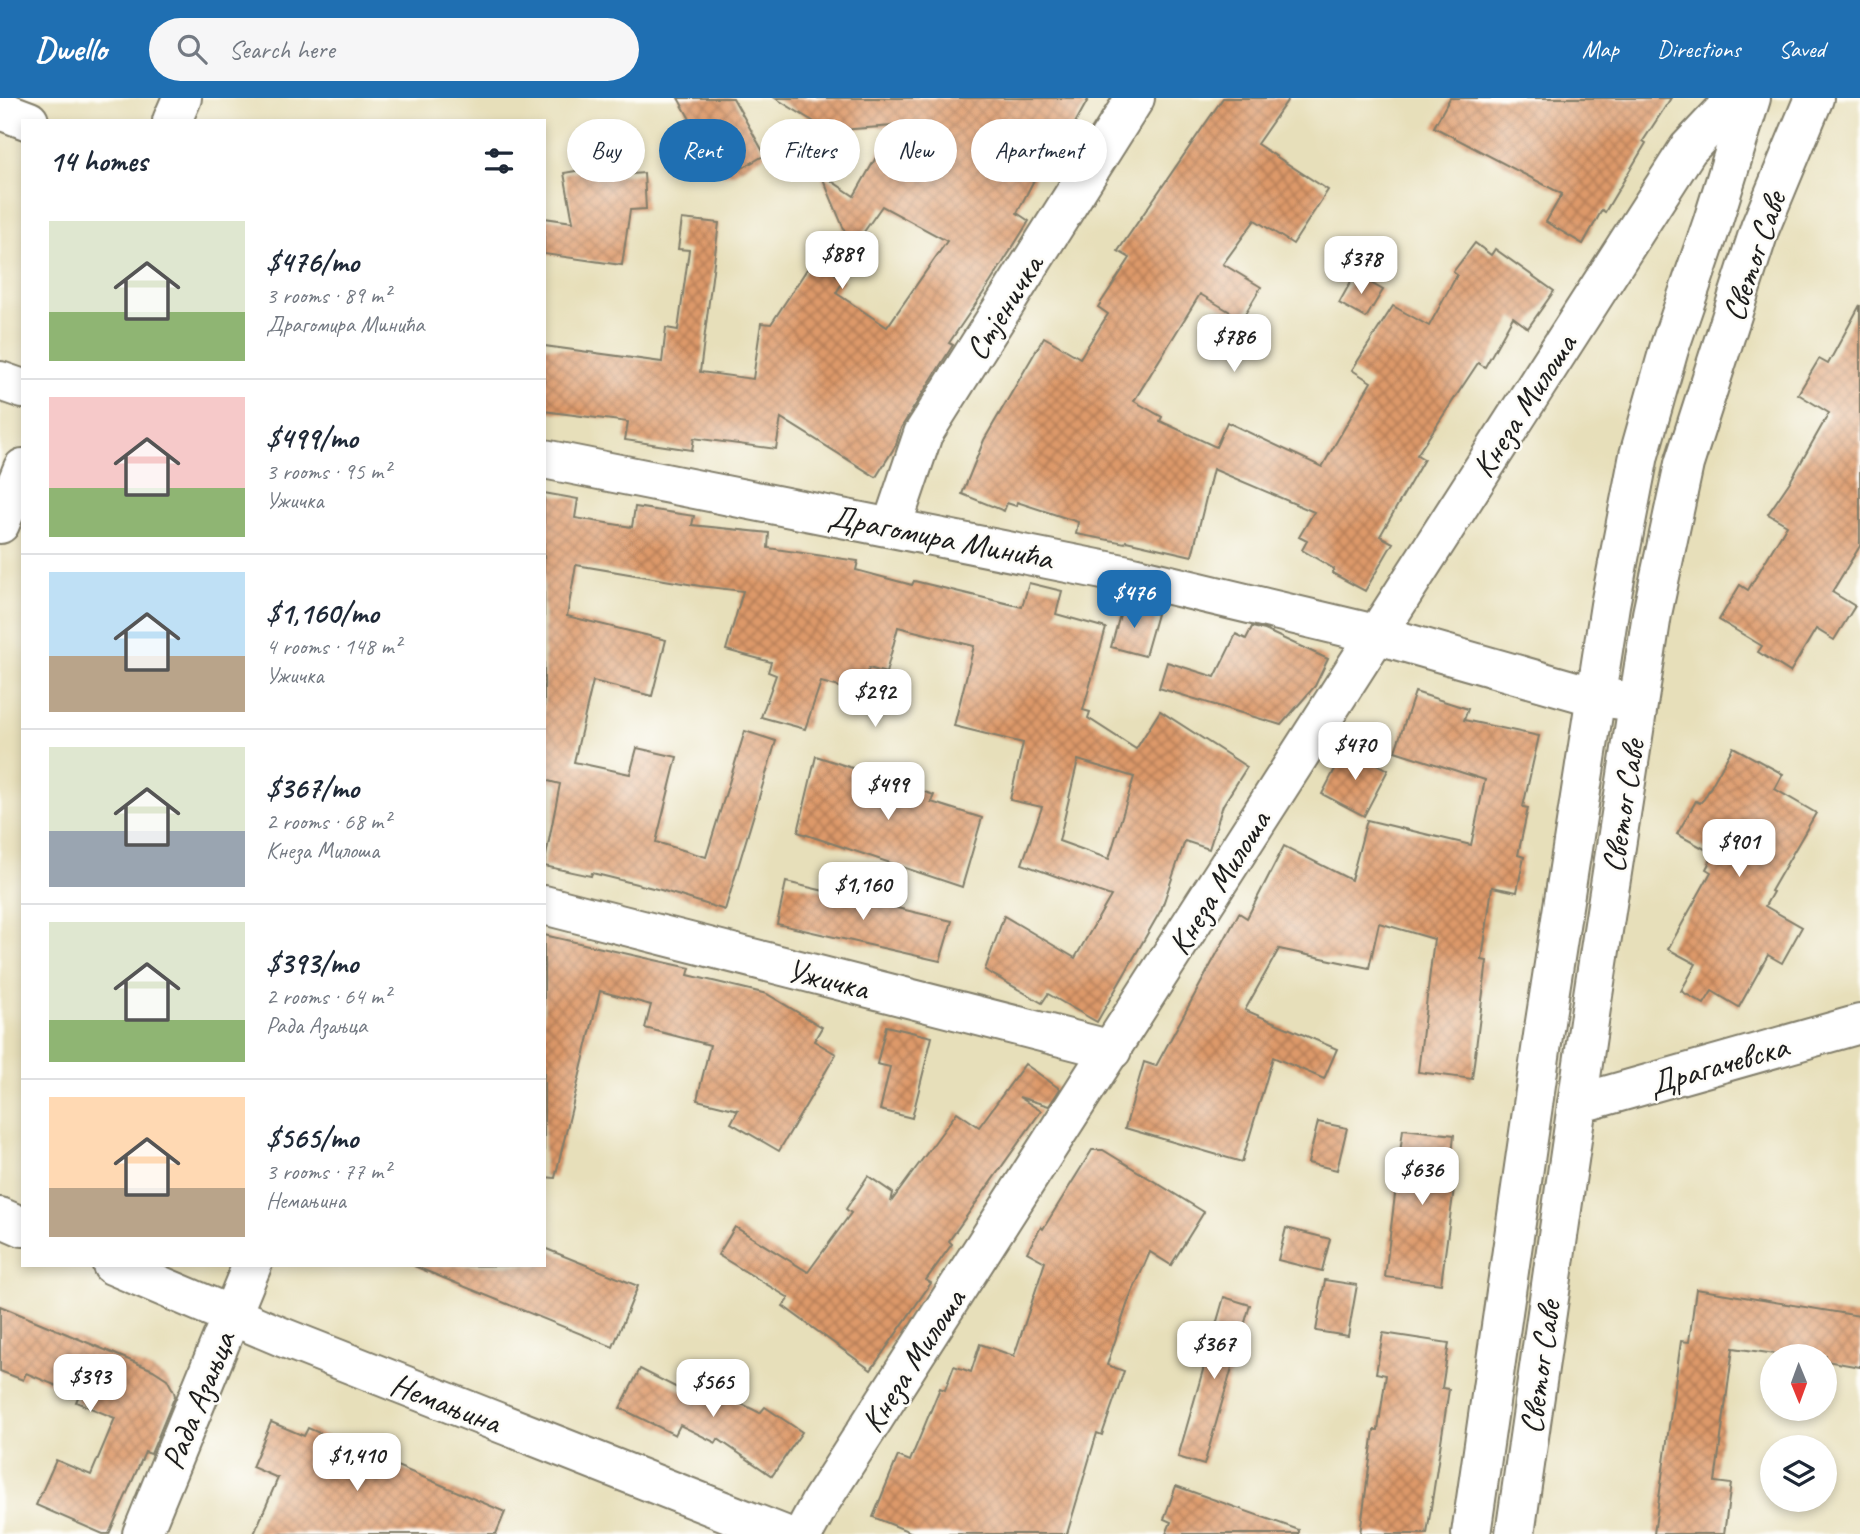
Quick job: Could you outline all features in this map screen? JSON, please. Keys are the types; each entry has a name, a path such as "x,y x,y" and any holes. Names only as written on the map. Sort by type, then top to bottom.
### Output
{"street":[{"path":"173,119 182,98"},
{"name":"Стјеничка","path":"892,526 923,434 1135,98"},
{"name":"Кнеза Милоша","path":"803,1534 1688,149 1736,98"},
{"name":"Светог Саве","path":"1471,1534 1545,1022 1610,605 1639,455 1669,349 1713,224 1751,98"},
{"name":"Светог Саве","path":"1515,1534 1652,614 1684,464 1760,228 1814,98"},
{"path":"0,110 24,119"},
{"path":"0,381 21,388"},
{"name":"Драгомира Минића","path":"546,458 1128,575 1376,634 1596,697 1638,702"},
{"path":"0,524 21,473"},
{"name":"Ужичка","path":"546,906 1112,1050"},
{"name":"Драгачевска","path":"1577,1104 1860,1024"},
{"path":"0,1217 21,1226"},
{"name":"Немањина","path":"117,1267 282,1337 782,1534"},
{"name":"Рада Азањца","path":"142,1534 251,1267"}],"building":[{"path":"678,98 733,98 745,119 690,119"},
{"path":"775,98 1089,98 1077,119 971,119 971,182 1033,182 1017,213 1029,221 949,343 953,345 901,428 896,445 876,477 781,418 776,449 694,438 692,450 625,440 628,422 546,411 546,346 662,362 666,328 678,330 689,250 678,249 682,219 719,223 700,372 753,379 761,323 771,324 819,251 830,270 844,280 836,293 887,327 947,241 882,206 852,249 824,182 833,182 854,196 874,161 874,182 957,182 957,119 874,119 874,127 860,129 860,119 810,119"},
{"path":"1223,98 1289,98 1257,144 1328,190 1293,244 1255,220 1223,264 1261,287 1242,319 1200,294 1134,401 1162,417 1160,421 1216,447 1227,422 1322,467 1371,382 1352,370 1393,306 1429,326 1457,275 1453,272 1475,243 1491,255 1495,249 1554,291 1528,328 1513,317 1485,367 1478,363 1417,455 1424,459 1380,536 1393,543 1365,591 1332,573 1334,569 1302,550 1307,541 1299,537 1314,512 1213,469 1192,556 1126,541 1125,543 1076,534 1078,522 1017,502 1016,506 1007,503 1004,511 962,494 984,440 1044,337 1080,358 1108,314 1098,307 1130,258 1118,251"},
{"path":"1450,98 1671,98 1643,141 1646,143 1605,212 1602,210 1583,244 1546,222 1562,194 1434,127"},
{"path":"746,121 760,146 760,158 746,166"},
{"path":"567,172 567,182 644,182 646,209 630,210 622,265 546,254 546,218 573,222 564,173"},
{"path":"1355,274 1383,290 1366,318 1339,303"},
{"path":"1860,305 1860,546 1832,592 1855,606 1834,640 1816,629 1790,672 1758,652 1762,646 1719,620 1740,585 1748,590 1787,525 1768,514 1791,480 1829,413 1798,394 1819,359 1828,364"},
{"path":"546,493 578,499 575,518 632,527 635,507 694,516 692,525 769,533 768,548 858,561 856,570 912,585 914,581 1022,607 1029,583 1062,591 1056,614 1106,628 1083,710 1090,712 1088,718 1136,749 1160,711 1247,767 1223,805 1209,849 1185,841 1161,910 1097,1022 1048,994 1042,1003 985,970 1004,916 1075,958 1111,896 1022,864 1042,807 1010,800 1023,743 954,726 974,646 898,627 886,673 869,668 862,693 821,682 805,729 761,717 776,675 768,672 771,662 726,650 743,591 576,565 567,616 666,640 652,696 593,681 574,762 630,774 637,748 677,757 656,842 706,857 745,731 776,741 725,910 661,890 592,873 591,876 546,866 560,784 546,780","holes":["1078,760 1134,777 1109,859 1059,841"]},
{"path":"1123,604 1157,614 1145,656 1111,647"},
{"path":"1252,627 1265,630 1328,659 1315,686 1281,725 1159,688 1167,662 1215,677 1236,634 1246,639"},
{"path":"1415,692 1468,709 1464,720 1539,736 1523,807 1528,808 1518,855 1524,857 1517,892 1492,887 1482,960 1487,961 1472,1079 1418,1072 1434,939 1379,923 1369,968 1279,949 1245,1010 1337,1049 1324,1079 1273,1057 1242,1162 1125,1128 1144,1062 1156,1066 1239,913 1247,918 1284,846 1351,880 1367,820 1471,845 1485,780 1395,751"},
{"path":"1733,747 1783,774 1775,789 1816,813 1765,906 1802,927 1782,963 1768,955 1739,1007 1712,991 1704,1004 1681,991 1696,964 1668,949 1711,872 1706,869 1714,854 1677,834 1696,801 1700,803 1704,799"},
{"path":"1346,748 1388,770 1364,816 1322,794"},
{"path":"816,756 934,795 931,802 982,818 962,887 798,832"},
{"path":"786,882 952,921 940,961 777,924"},
{"path":"546,935 690,968 688,975 767,994 822,1027 814,1041 836,1054 779,1151 731,1123 738,1110 697,1100 710,1045 645,1028 651,1005 600,991 555,1178 546,1177"},
{"path":"886,1026 932,1037 912,1118 880,1110 890,1067 877,1064"},
{"path":"1025,1064 1060,1089 1049,1106 1019,1097 1041,1111 949,1241 952,1244 926,1280 931,1283 871,1370 783,1306 789,1298 718,1255 735,1227 808,1272 851,1213 846,1209 868,1176 893,1193 891,1202 957,1112 979,1127"},
{"path":"1318,1122 1347,1128 1337,1170 1308,1163"},
{"path":"1403,1129 1454,1135 1451,1165 1457,1166 1441,1284 1385,1277"},
{"path":"1092,1150 1103,1150 1204,1212 1171,1265 1150,1252 1128,1302 1107,1365 1124,1371 1102,1435 1097,1433 1067,1534 915,1534 873,1517 898,1456 910,1461 940,1388 945,1390 954,1366 971,1372 980,1344 1014,1356 1045,1262 1027,1252"},
{"path":"1286,1228 1330,1239 1322,1271 1278,1260"},
{"path":"546,1249 638,1286 613,1347 416,1267 546,1267"},
{"path":"1325,1280 1357,1285 1348,1336 1316,1331"},
{"path":"1696,1289 1860,1316 1860,1367 1838,1363 1838,1344 1760,1344 1760,1352 1733,1348 1715,1482 1731,1484 1724,1534 1654,1534 1681,1341 1689,1342"},
{"path":"1224,1297 1250,1305 1204,1465 1178,1457"},
{"path":"0,1306 153,1370 167,1379 174,1392 175,1396 151,1454 145,1452 109,1534 103,1534 36,1505 56,1460 91,1475 115,1418 76,1402 79,1395 26,1373 23,1380 0,1371"},
{"path":"1383,1333 1449,1343 1442,1388 1449,1389 1427,1534 1360,1534 1374,1430 1378,1430 1386,1375 1376,1373"},
{"path":"640,1369 683,1391 690,1378 760,1413 765,1407 802,1432 772,1476 718,1439 716,1443 680,1425 675,1435 620,1408"},
{"path":"271,1422 304,1436 308,1428 505,1512 496,1534 254,1534 278,1478 252,1467"},
{"path":"1176,1486 1299,1530 1299,1534 1166,1534 1171,1522 1164,1519"}]}
